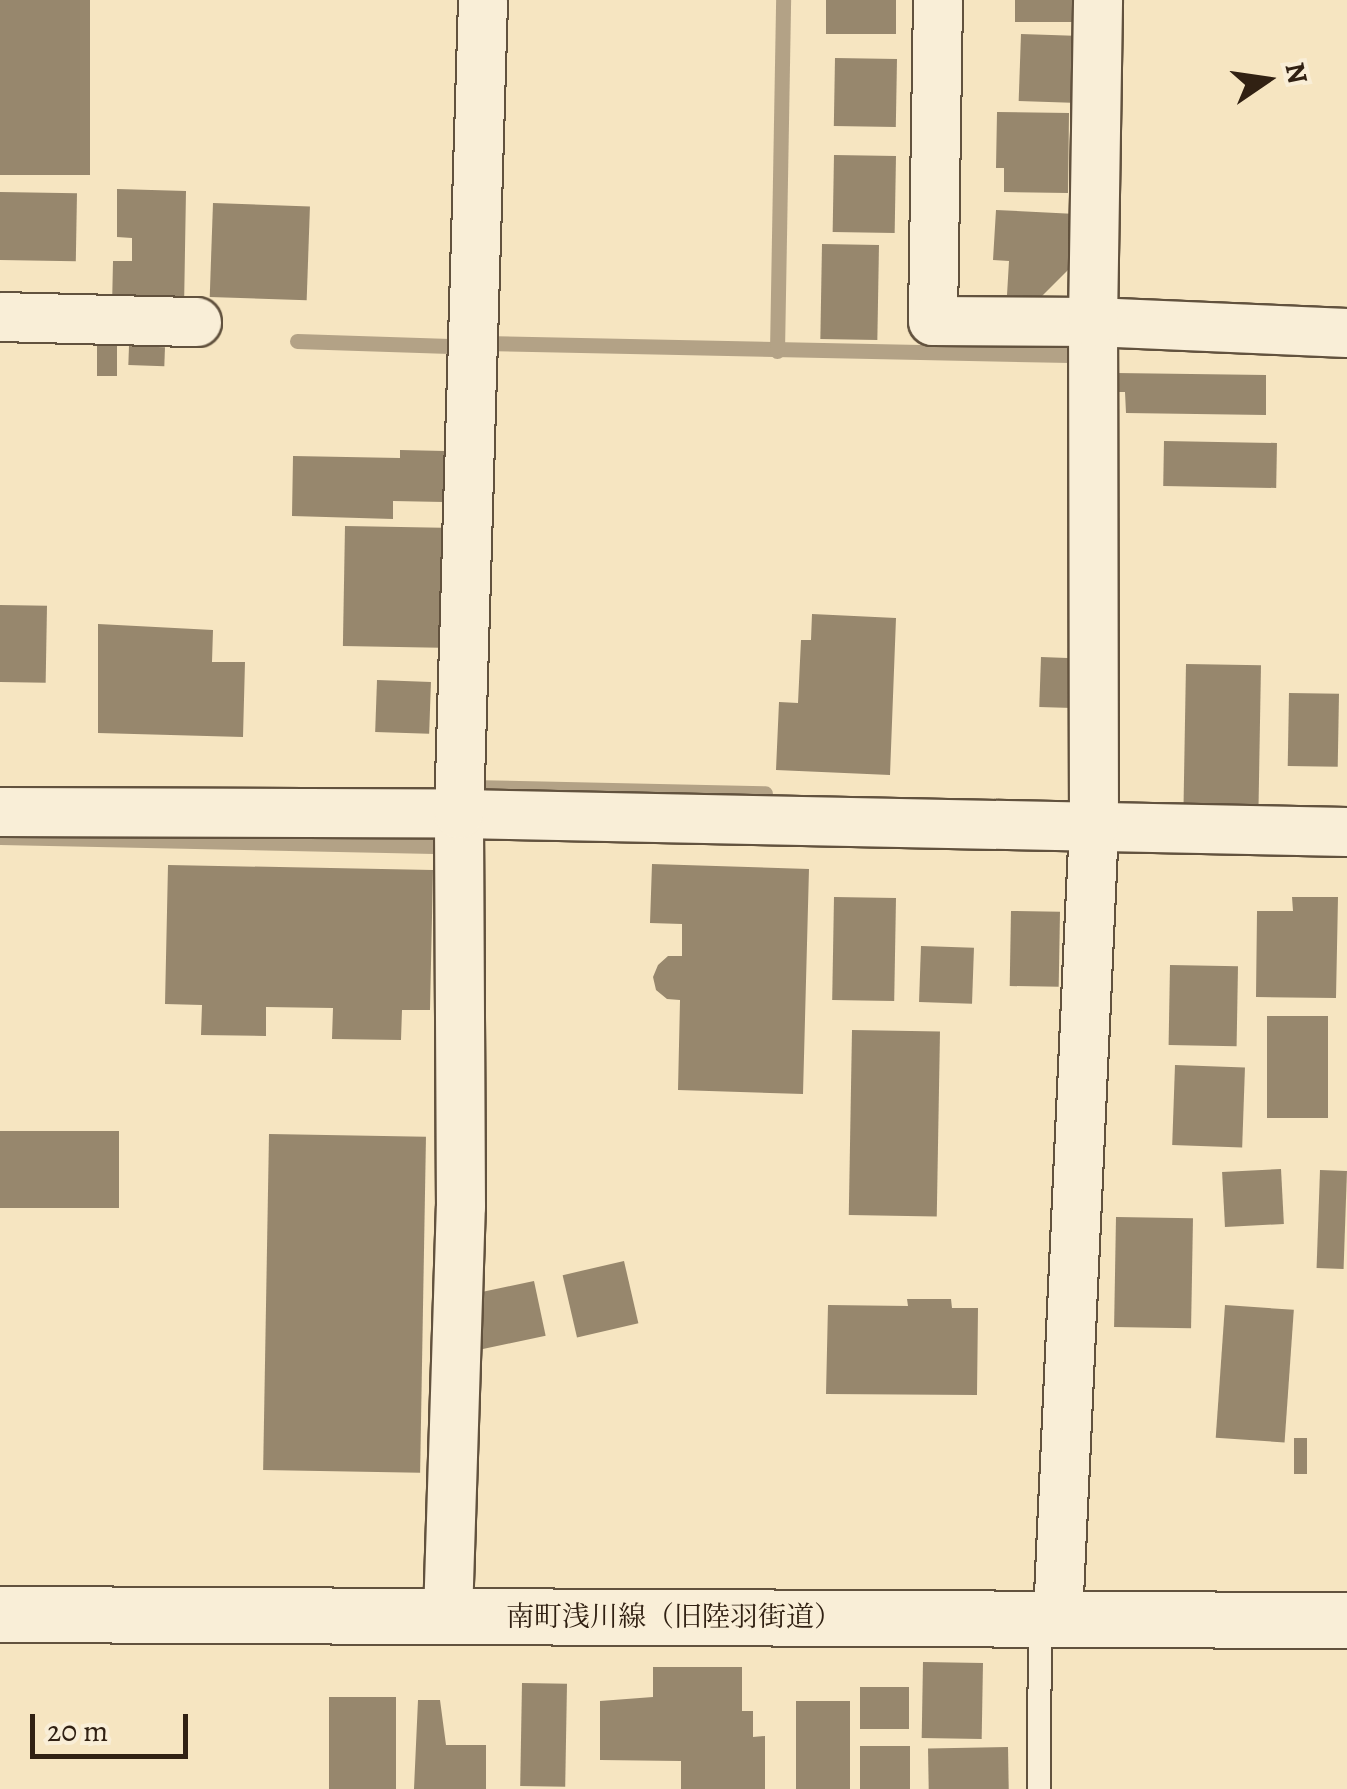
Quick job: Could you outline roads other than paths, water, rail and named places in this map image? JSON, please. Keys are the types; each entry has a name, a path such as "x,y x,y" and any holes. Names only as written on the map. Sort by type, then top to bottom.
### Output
{"street":[{"path":"448,1616 461,1208 460,814 483,0"},
{"path":"938,0 933,321 1093,322 1347,334"},
{"path":"1049,1618 1094,826 1093,322 1098,0"},
{"path":"0,317 197,322"},
{"path":"0,812 460,814 1347,832"},
{"name":"南町浅川線（旧陸羽街道）","path":"0,1614 1347,1620"}],"lane":[{"path":"1039,1789 1049,1618"}],"waterway":[{"path":"777,351 783,0"},
{"path":"297,341 450,346"},
{"path":"483,343 1070,355"},
{"path":"469,787 765,793"},
{"path":"0,837 434,846"}]}
